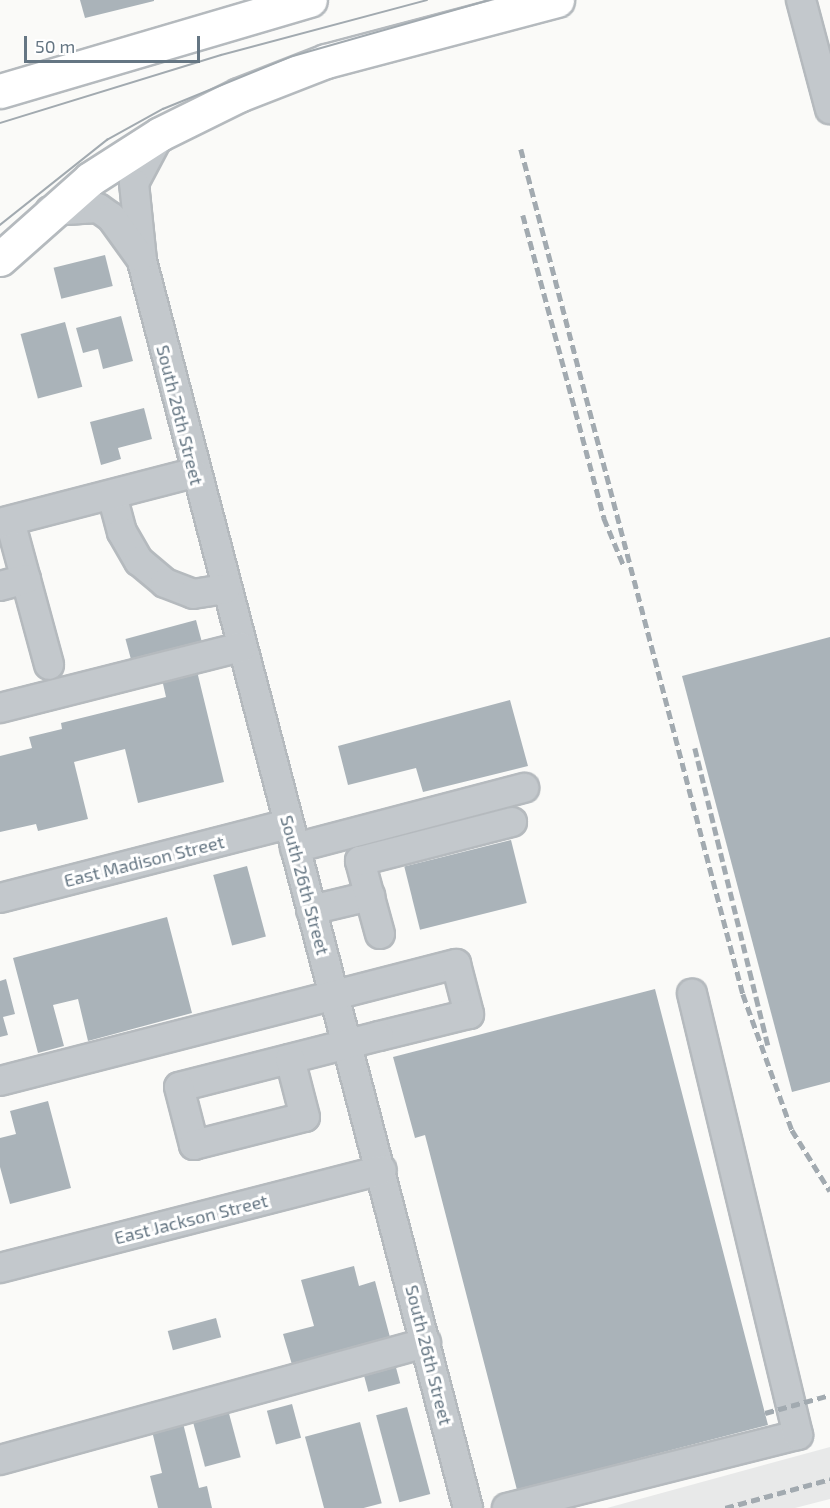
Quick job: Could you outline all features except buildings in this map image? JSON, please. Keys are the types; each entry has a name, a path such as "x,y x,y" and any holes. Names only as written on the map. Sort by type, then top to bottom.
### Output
{"main road":[{"path":"2,91 237,9 310,0"},
{"path":"0,241 50,211 160,134 283,76 399,40 557,0"},
{"path":"0,259 50,211"}],"street":[{"path":"801,0 830,109"},
{"name":"South 26th Street","path":"160,134 134,183 142,261 195,473 382,1170 468,1508"},
{"name":"South 26th Street","path":"50,211 98,208 111,217 142,261"},
{"path":"49,664 13,583 5,522 195,473"},
{"path":"112,495 133,551 165,583 193,594 226,589"},
{"path":"0,708 241,647"},
{"name":"East Madison Street","path":"0,898 524,788"},
{"path":"380,934 360,861 512,822"},
{"path":"312,910 369,896"},
{"path":"0,1081 456,964 468,1014 290,1059"},
{"path":"507,1508 798,1435 692,994"},
{"name":"East Jackson Street","path":"0,1268 382,1170"},
{"path":"0,1460 426,1343"}],"shaded area":[{"path":"830,1447 830,1499 795,1508 607,1508"}],"tram line":[{"path":"0,123 221,55 427,0"},
{"path":"0,225 107,140 163,109 293,56 490,0"}],"railway":[{"path":"521,149 743,994 792,1130 830,1191"},
{"path":"523,215 604,518 624,566"},
{"path":"695,748 768,1046"},
{"path":"765,1413 830,1395"},
{"path":"725,1508 830,1479"}]}
